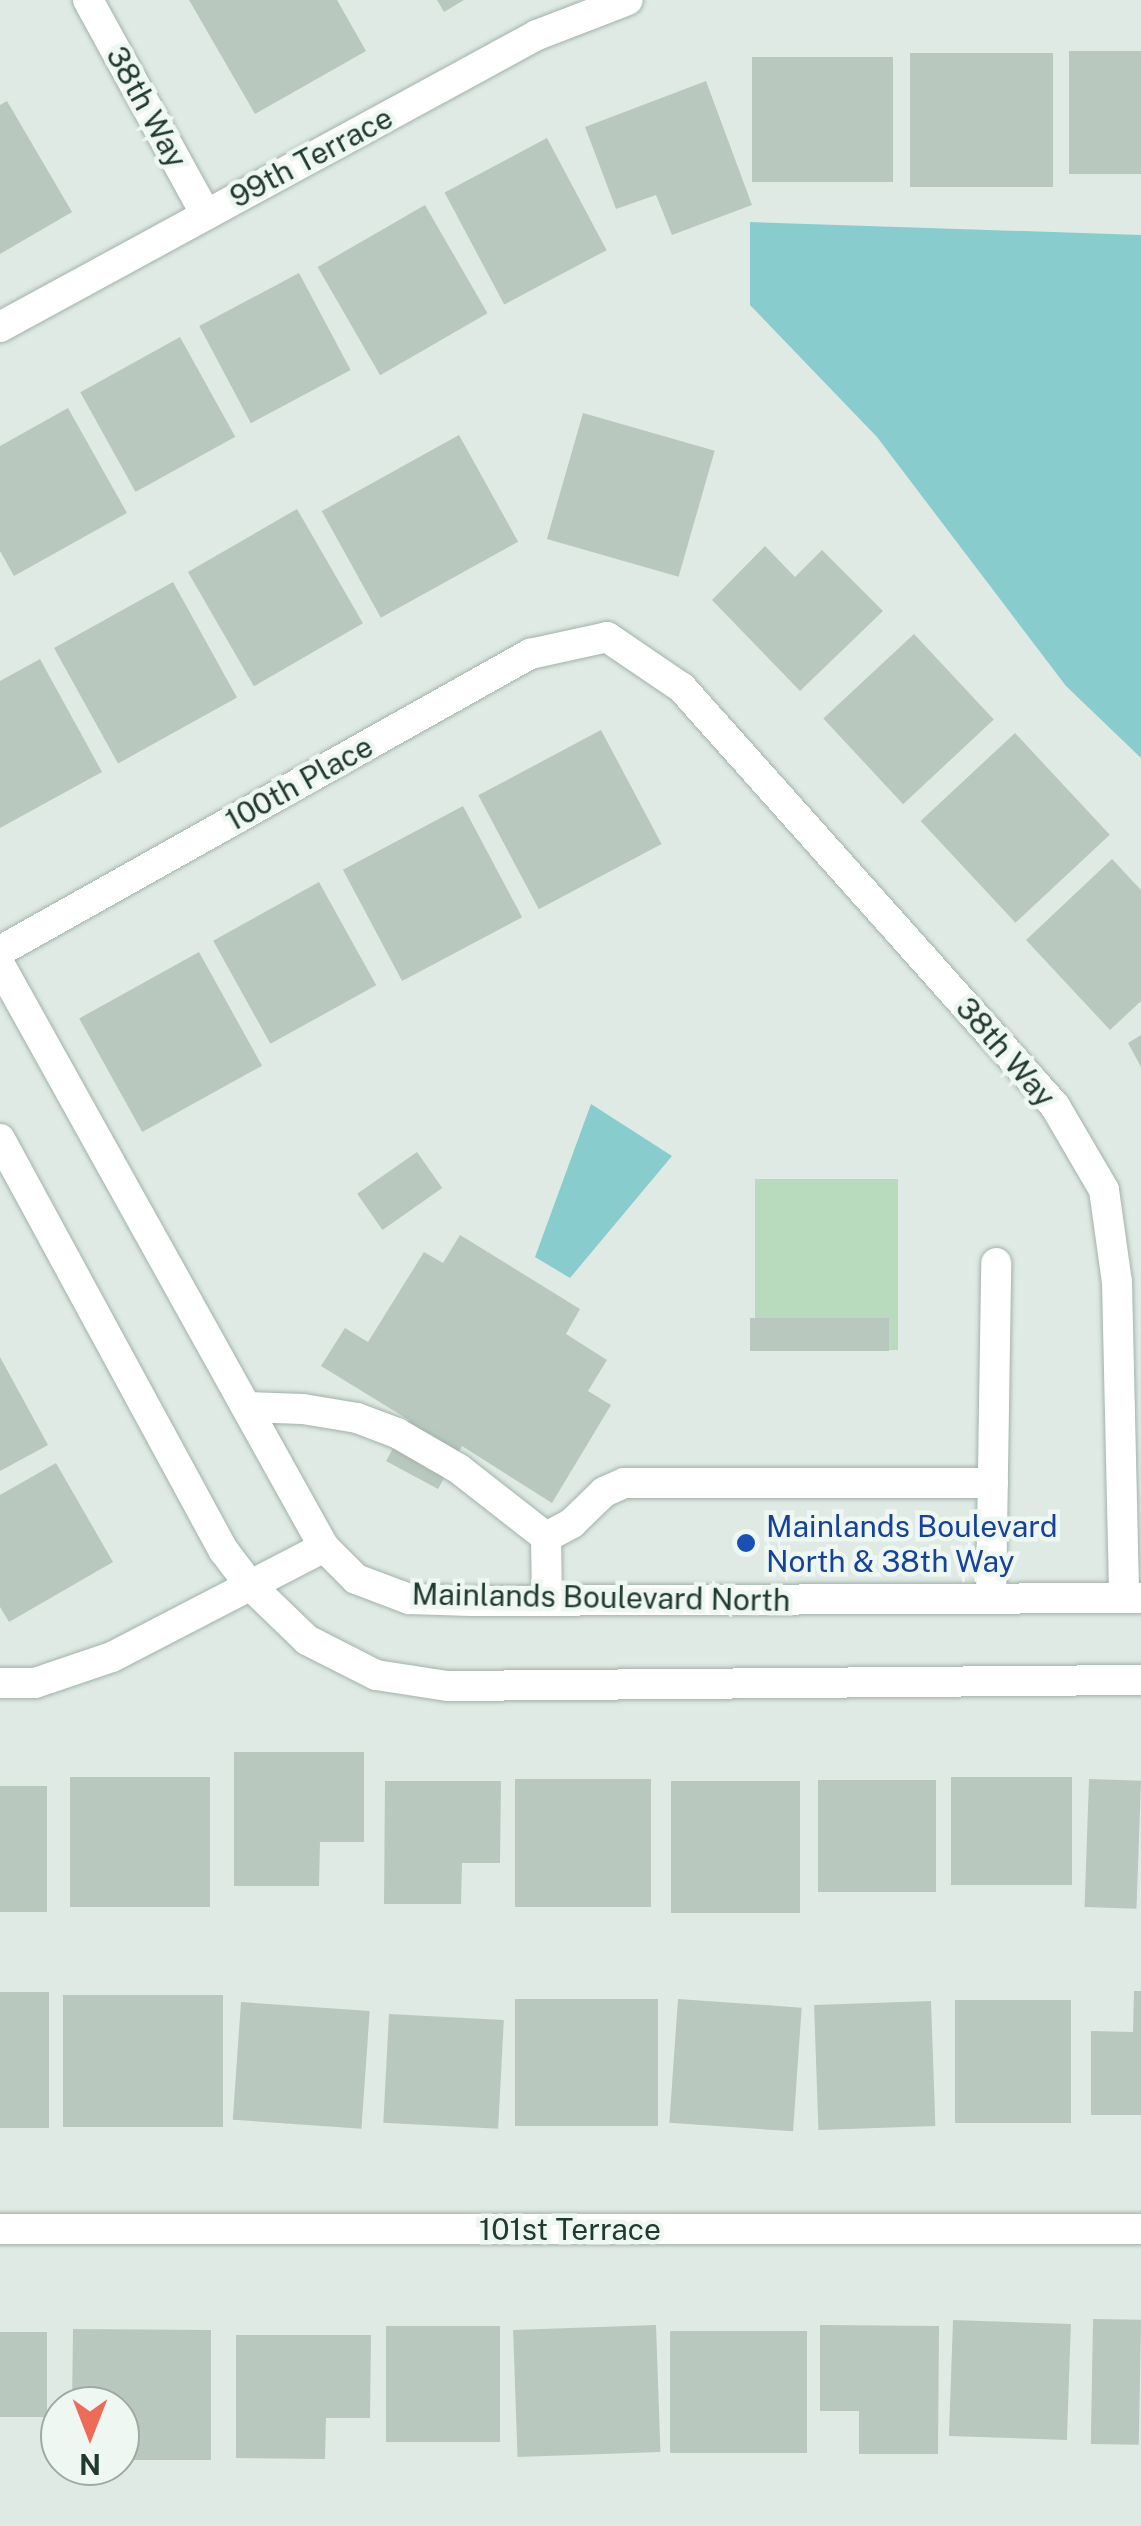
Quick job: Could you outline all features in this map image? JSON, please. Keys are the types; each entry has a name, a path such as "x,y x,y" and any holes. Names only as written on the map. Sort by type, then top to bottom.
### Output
{"street":[{"name":"38th Way","path":"88,0 206,213"},
{"name":"99th Terrace","path":"0,327 537,35 628,0"},
{"name":"38th Way","path":"607,637 682,688 1055,1106 1104,1190 1118,1282 1133,1598"},
{"name":"100th Place","path":"0,951 530,654 607,637"},
{"name":"Mainlands Boulevard North","path":"0,966 324,1547 356,1579 409,1599 1133,1598"},
{"path":"0,1139 224,1551 249,1584 306,1640 376,1676 447,1686 1141,1680"},
{"path":"991,1598 996,1264"},
{"path":"246,1407 358,1418 397,1432 460,1468 546,1538 548,1601"},
{"path":"546,1538 572,1523 604,1492 624,1483 993,1483"},
{"path":"0,1683 34,1683 112,1657 324,1547"},
{"name":"101st Terrace","path":"0,2229 1141,2228"}],"green space":[{"path":"755,1179 898,1179 898,1350 755,1350"}],"water":[{"path":"750,222 1141,235 1141,758 1066,686 877,437 750,305"},
{"path":"591,1104 672,1156 570,1278 535,1257"}],"building":[{"path":"189,0 337,0 366,51 255,114"},
{"path":"437,0 464,0 444,12"},
{"path":"1069,51 1141,51 1141,174 1069,174"},
{"path":"910,53 1053,53 1053,187 910,187"},
{"path":"752,57 893,57 893,182 752,182"},
{"path":"706,81 752,205 672,235 656,195 616,209 585,127"},
{"path":"7,101 72,212 0,254 0,105"},
{"path":"547,138 607,250 504,305 445,192"},
{"path":"425,205 488,313 380,375 318,267"},
{"path":"299,273 351,370 251,423 199,326"},
{"path":"180,337 235,437 136,492 80,392"},
{"path":"68,408 127,513 14,576 0,551 0,446"},
{"path":"583,413 715,451 679,577 547,539"},
{"path":"459,435 518,542 381,618 322,511"},
{"path":"297,509 363,623 254,686 188,572"},
{"path":"765,546 795,577 822,550 883,611 800,691 712,600"},
{"path":"173,582 237,697 118,763 54,648"},
{"path":"914,634 994,720 903,804 823,719"},
{"path":"40,659 102,772 0,828 0,681"},
{"path":"601,730 662,844 539,909 478,795"},
{"path":"1015,733 1110,835 1015,923 921,821"},
{"path":"463,806 522,917 402,981 343,870"},
{"path":"1112,859 1141,890 1141,1001 1110,1030 1026,940"},
{"path":"319,882 376,985 270,1044 213,941"},
{"path":"199,952 262,1066 142,1132 79,1018"},
{"path":"1141,1035 1141,1067 1128,1043"},
{"path":"417,1152 442,1188 382,1230 357,1194"},
{"path":"460,1235 580,1309 566,1334 607,1360 588,1391 611,1405 552,1503 462,1446 438,1489 386,1461 409,1420 321,1366 345,1328 368,1342 424,1252 443,1263"},
{"path":"750,1318 889,1318 889,1351 750,1351"},
{"path":"0,1357 48,1445 0,1471"},
{"path":"56,1463 113,1562 9,1622 0,1607 0,1495"},
{"path":"234,1752 364,1752 364,1842 320,1842 319,1886 234,1886"},
{"path":"70,1777 210,1777 210,1907 70,1907"},
{"path":"951,1777 1072,1777 1072,1885 951,1885"},
{"path":"515,1779 651,1779 651,1907 515,1907"},
{"path":"1089,1779 1141,1781 1137,1909 1085,1907"},
{"path":"818,1780 936,1780 936,1892 818,1892"},
{"path":"385,1781 501,1781 500,1863 462,1863 461,1904 384,1904"},
{"path":"671,1781 800,1781 800,1913 671,1913"},
{"path":"0,1786 47,1786 47,1912 0,1912"},
{"path":"1134,1991 1141,1991 1141,2115 1091,2115 1091,2031 1133,2032"},
{"path":"0,1992 49,1992 49,2128 0,2128"},
{"path":"63,1995 223,1995 223,2127 63,2127"},
{"path":"515,1999 658,1999 658,2126 515,2126"},
{"path":"678,1999 802,2008 793,2131 669,2123"},
{"path":"955,2000 1071,2000 1071,2123 955,2123"},
{"path":"931,2001 935,2126 818,2130 814,2005"},
{"path":"241,2002 370,2011 361,2129 233,2120"},
{"path":"389,2014 504,2020 498,2129 383,2123"},
{"path":"1093,2319 1141,2320 1139,2445 1091,2444"},
{"path":"953,2320 1071,2324 1067,2440 949,2436"},
{"path":"656,2325 660,2452 518,2457 513,2330"},
{"path":"820,2325 939,2326 938,2454 859,2454 859,2411 820,2411"},
{"path":"386,2326 500,2326 500,2442 386,2442"},
{"path":"73,2329 211,2330 211,2460 140,2460 140,2386 72,2386"},
{"path":"670,2331 807,2331 807,2453 670,2453"},
{"path":"0,2332 47,2332 47,2386 40,2386 40,2417 0,2417"},
{"path":"236,2335 371,2335 370,2418 326,2418 325,2459 236,2458"}],"place":[{"name":"Mainlands Boulevard North & 38th Way","path":"746,1543"}]}
